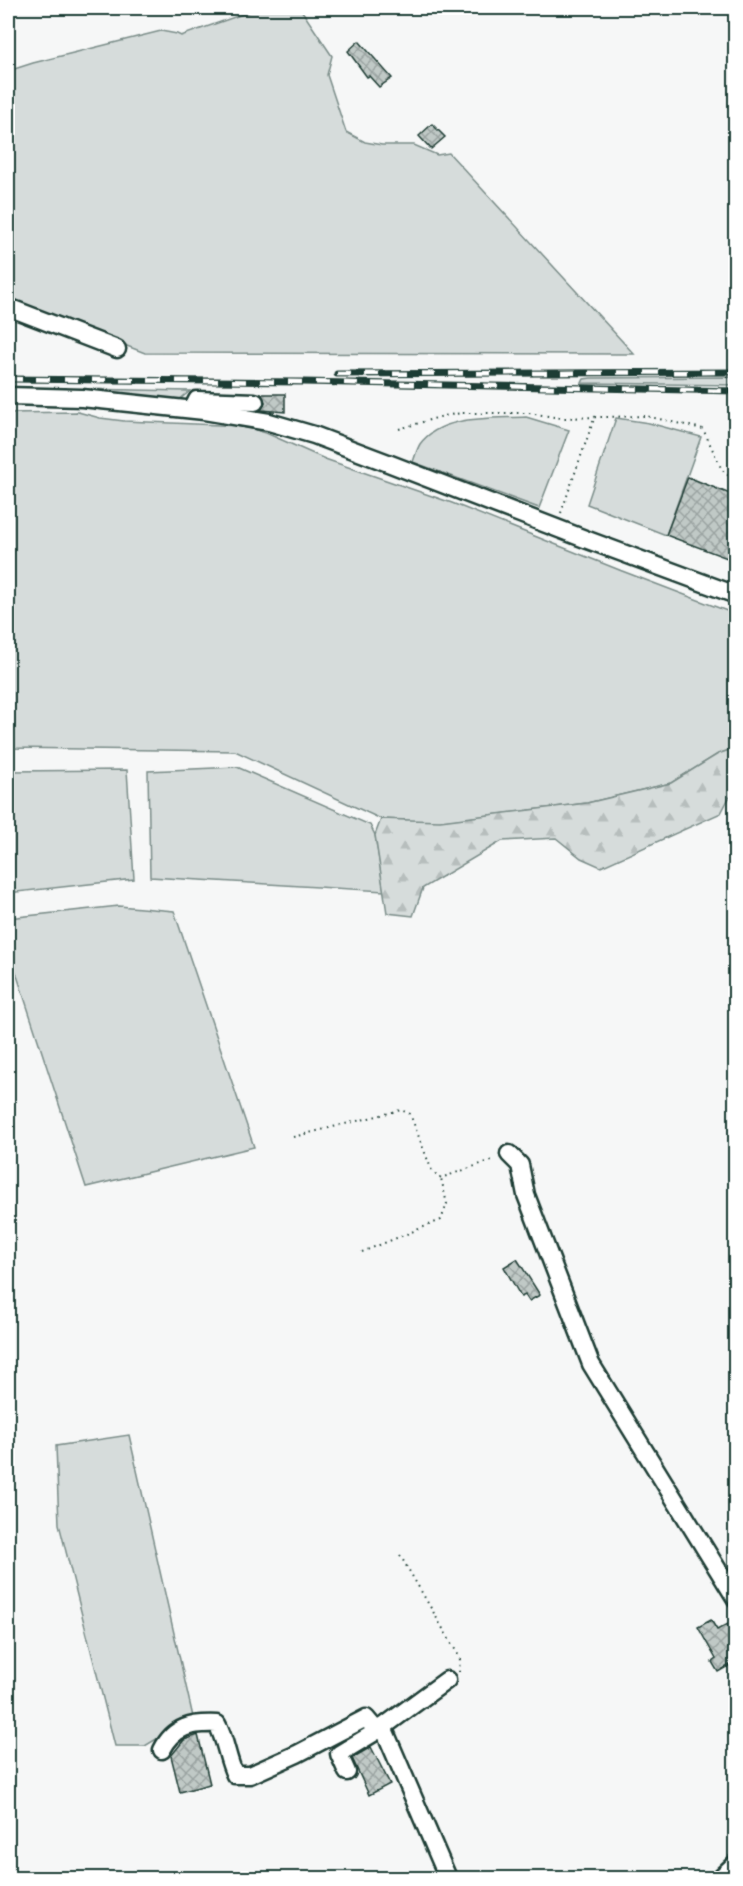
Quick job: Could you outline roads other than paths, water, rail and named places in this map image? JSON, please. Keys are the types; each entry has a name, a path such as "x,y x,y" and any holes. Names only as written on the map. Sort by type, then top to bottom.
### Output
{"street":[{"path":"8,307 117,349"},
{"path":"8,396 82,398 248,417 314,435 735,595"},
{"path":"191,410 197,400 255,402"},
{"path":"509,1154 520,1166 526,1195 591,1364 735,1599"},
{"path":"347,1772 339,1754 380,1729 447,1680"},
{"path":"162,1750 168,1737 184,1728 201,1724 217,1724 224,1736 231,1768 235,1775 250,1775 297,1754 366,1718 380,1729 447,1878"},
{"path":"720,1878 735,1863"}],"railway":[{"path":"337,374 736,372"},
{"path":"8,379 303,382 736,391"}]}
